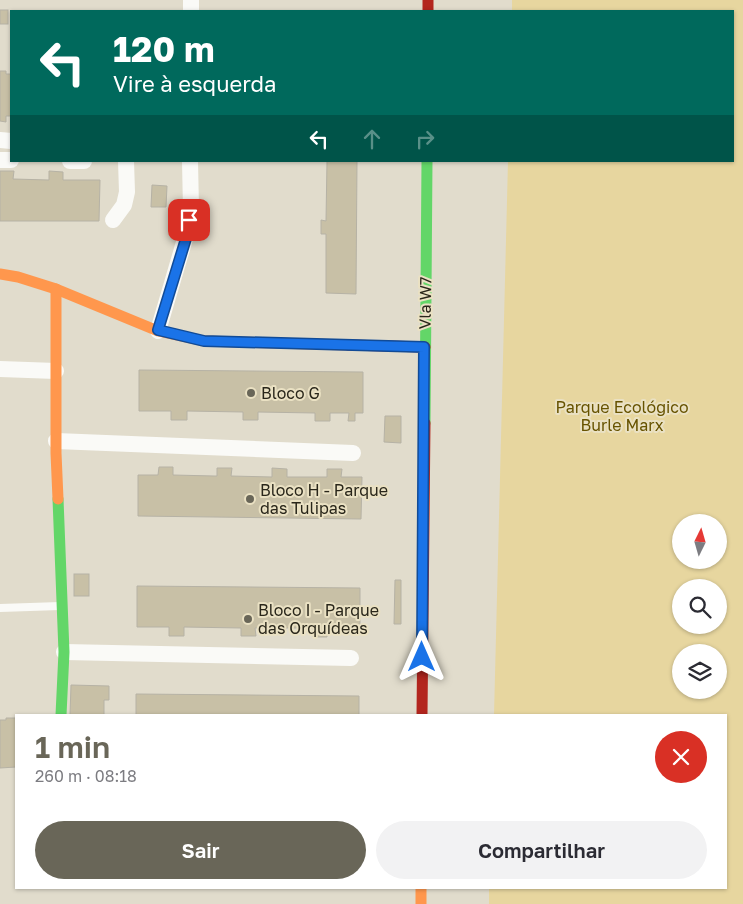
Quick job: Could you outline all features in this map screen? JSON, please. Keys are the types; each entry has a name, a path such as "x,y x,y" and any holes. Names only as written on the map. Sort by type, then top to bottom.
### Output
{"street":[{"path":"113,220 124,205 127,192 126,162"},
{"path":"158,330 188,232 191,209 190,162"},
{"name":"Vla W7","path":"422,714 427,162"},
{"path":"0,274 18,277 56,289 158,330 204,341 424,347"},
{"path":"56,289 56,441 64,652 61,714"},
{"path":"0,369 56,371"},
{"path":"56,441 353,453"},
{"path":"64,652 351,658"},
{"path":"421,889 421,904"}],"lane":[{"path":"0,608 62,606"}],"green space":[{"name":"Parque Ecológico Burle Marx","path":"512,0 743,0 743,904 489,904 489,889 727,889 727,714 494,714 508,162 734,162 734,10 512,10"}],"building":[{"path":"0,10 8,10 8,24 0,24"},
{"path":"0,71 6,71 6,74 10,74 10,116 6,116 6,122 0,121"},
{"path":"327,162 357,162 356,294 326,293 326,234 321,234 321,220 326,221"},
{"path":"0,171 14,171 13,179 49,180 49,171 63,172 63,180 100,180 99,221 0,221"},
{"path":"152,185 167,186 166,207 151,207"},
{"name":"Bloco G","path":"139,370 363,372 363,413 355,413 355,421 348,421 349,413 330,413 330,421 315,421 315,413 258,412 258,420 243,420 243,412 187,411 187,420 171,420 171,411 139,411"},
{"path":"385,416 401,416 401,443 384,442"},
{"name":"Bloco H - Parque das Tulipas","path":"159,467 173,467 173,475 217,476 217,468 232,468 231,476 272,477 272,468 287,469 287,477 327,477 327,469 342,469 341,477 362,477 361,519 138,516 138,475 158,475"},
{"path":"74,574 89,574 89,596 74,596"},
{"path":"395,580 401,580 401,624 394,624"},
{"name":"Bloco I - Parque das Orquídeas","path":"137,586 360,588 360,629 327,628 327,637 313,637 313,628 255,628 256,636 241,636 241,628 184,627 184,636 169,636 169,627 137,627"},
{"path":"71,685 109,686 109,700 104,700 104,714 70,714"},
{"path":"136,694 359,696 359,714 136,714"},
{"path":"6,718 15,718 15,767 0,768 0,720 6,720"}],"traffic: fast":[{"path":"425,423 427,162"},
{"path":"58,499 64,652 61,714"}],"traffic: slow":[{"path":"0,274 18,277 56,289 158,331 204,341 348,345"},
{"path":"56,289 56,453 58,499"},
{"path":"421,889 421,904"}],"traffic: jam":[{"path":"428,0 428,10"},
{"path":"348,345 425,347"},
{"path":"422,714 425,423"}],"place":[{"name":"Bloco G","path":"251,393"},
{"name":"Bloco H - Parque das Tulipas","path":"250,499"},
{"name":"Bloco I - Parque das Orquídeas","path":"248,619"}],"route":[{"path":"189,220 188,232 158,330 204,341 424,347 422,657"}]}
